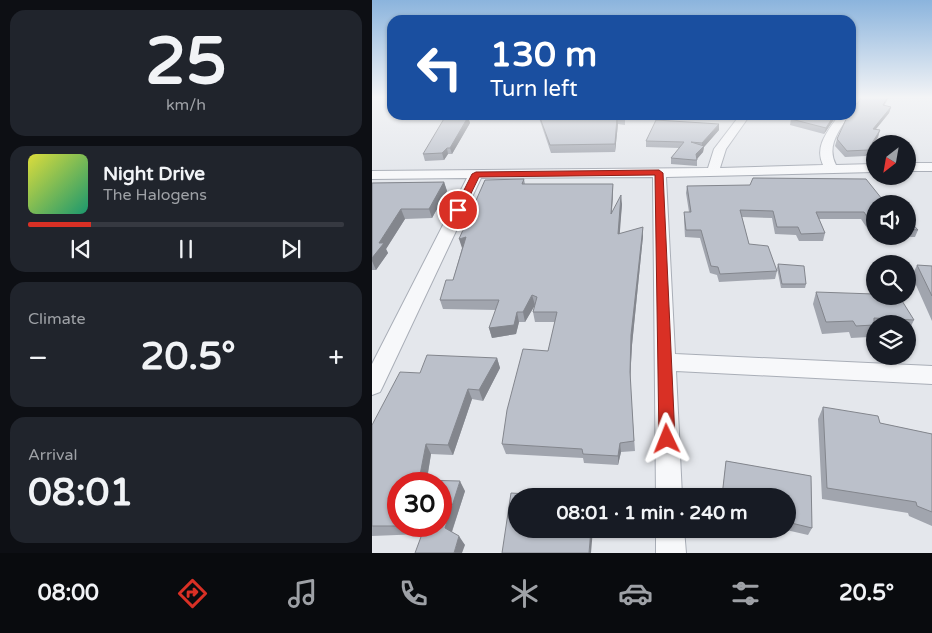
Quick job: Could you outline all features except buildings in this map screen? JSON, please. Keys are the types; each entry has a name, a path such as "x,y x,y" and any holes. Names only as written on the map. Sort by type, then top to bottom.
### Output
{"street":[{"path":"714,171 720,149 739,123"},
{"path":"831,169 825,154 838,123"},
{"path":"916,167 932,167"},
{"path":"372,175 659,173 866,168"},
{"path":"659,173 669,488"},
{"path":"372,386 476,174"},
{"path":"665,362 932,375"},
{"path":"670,538 671,553"}],"route":[{"path":"458,210 476,174 659,173 667,439"}]}
